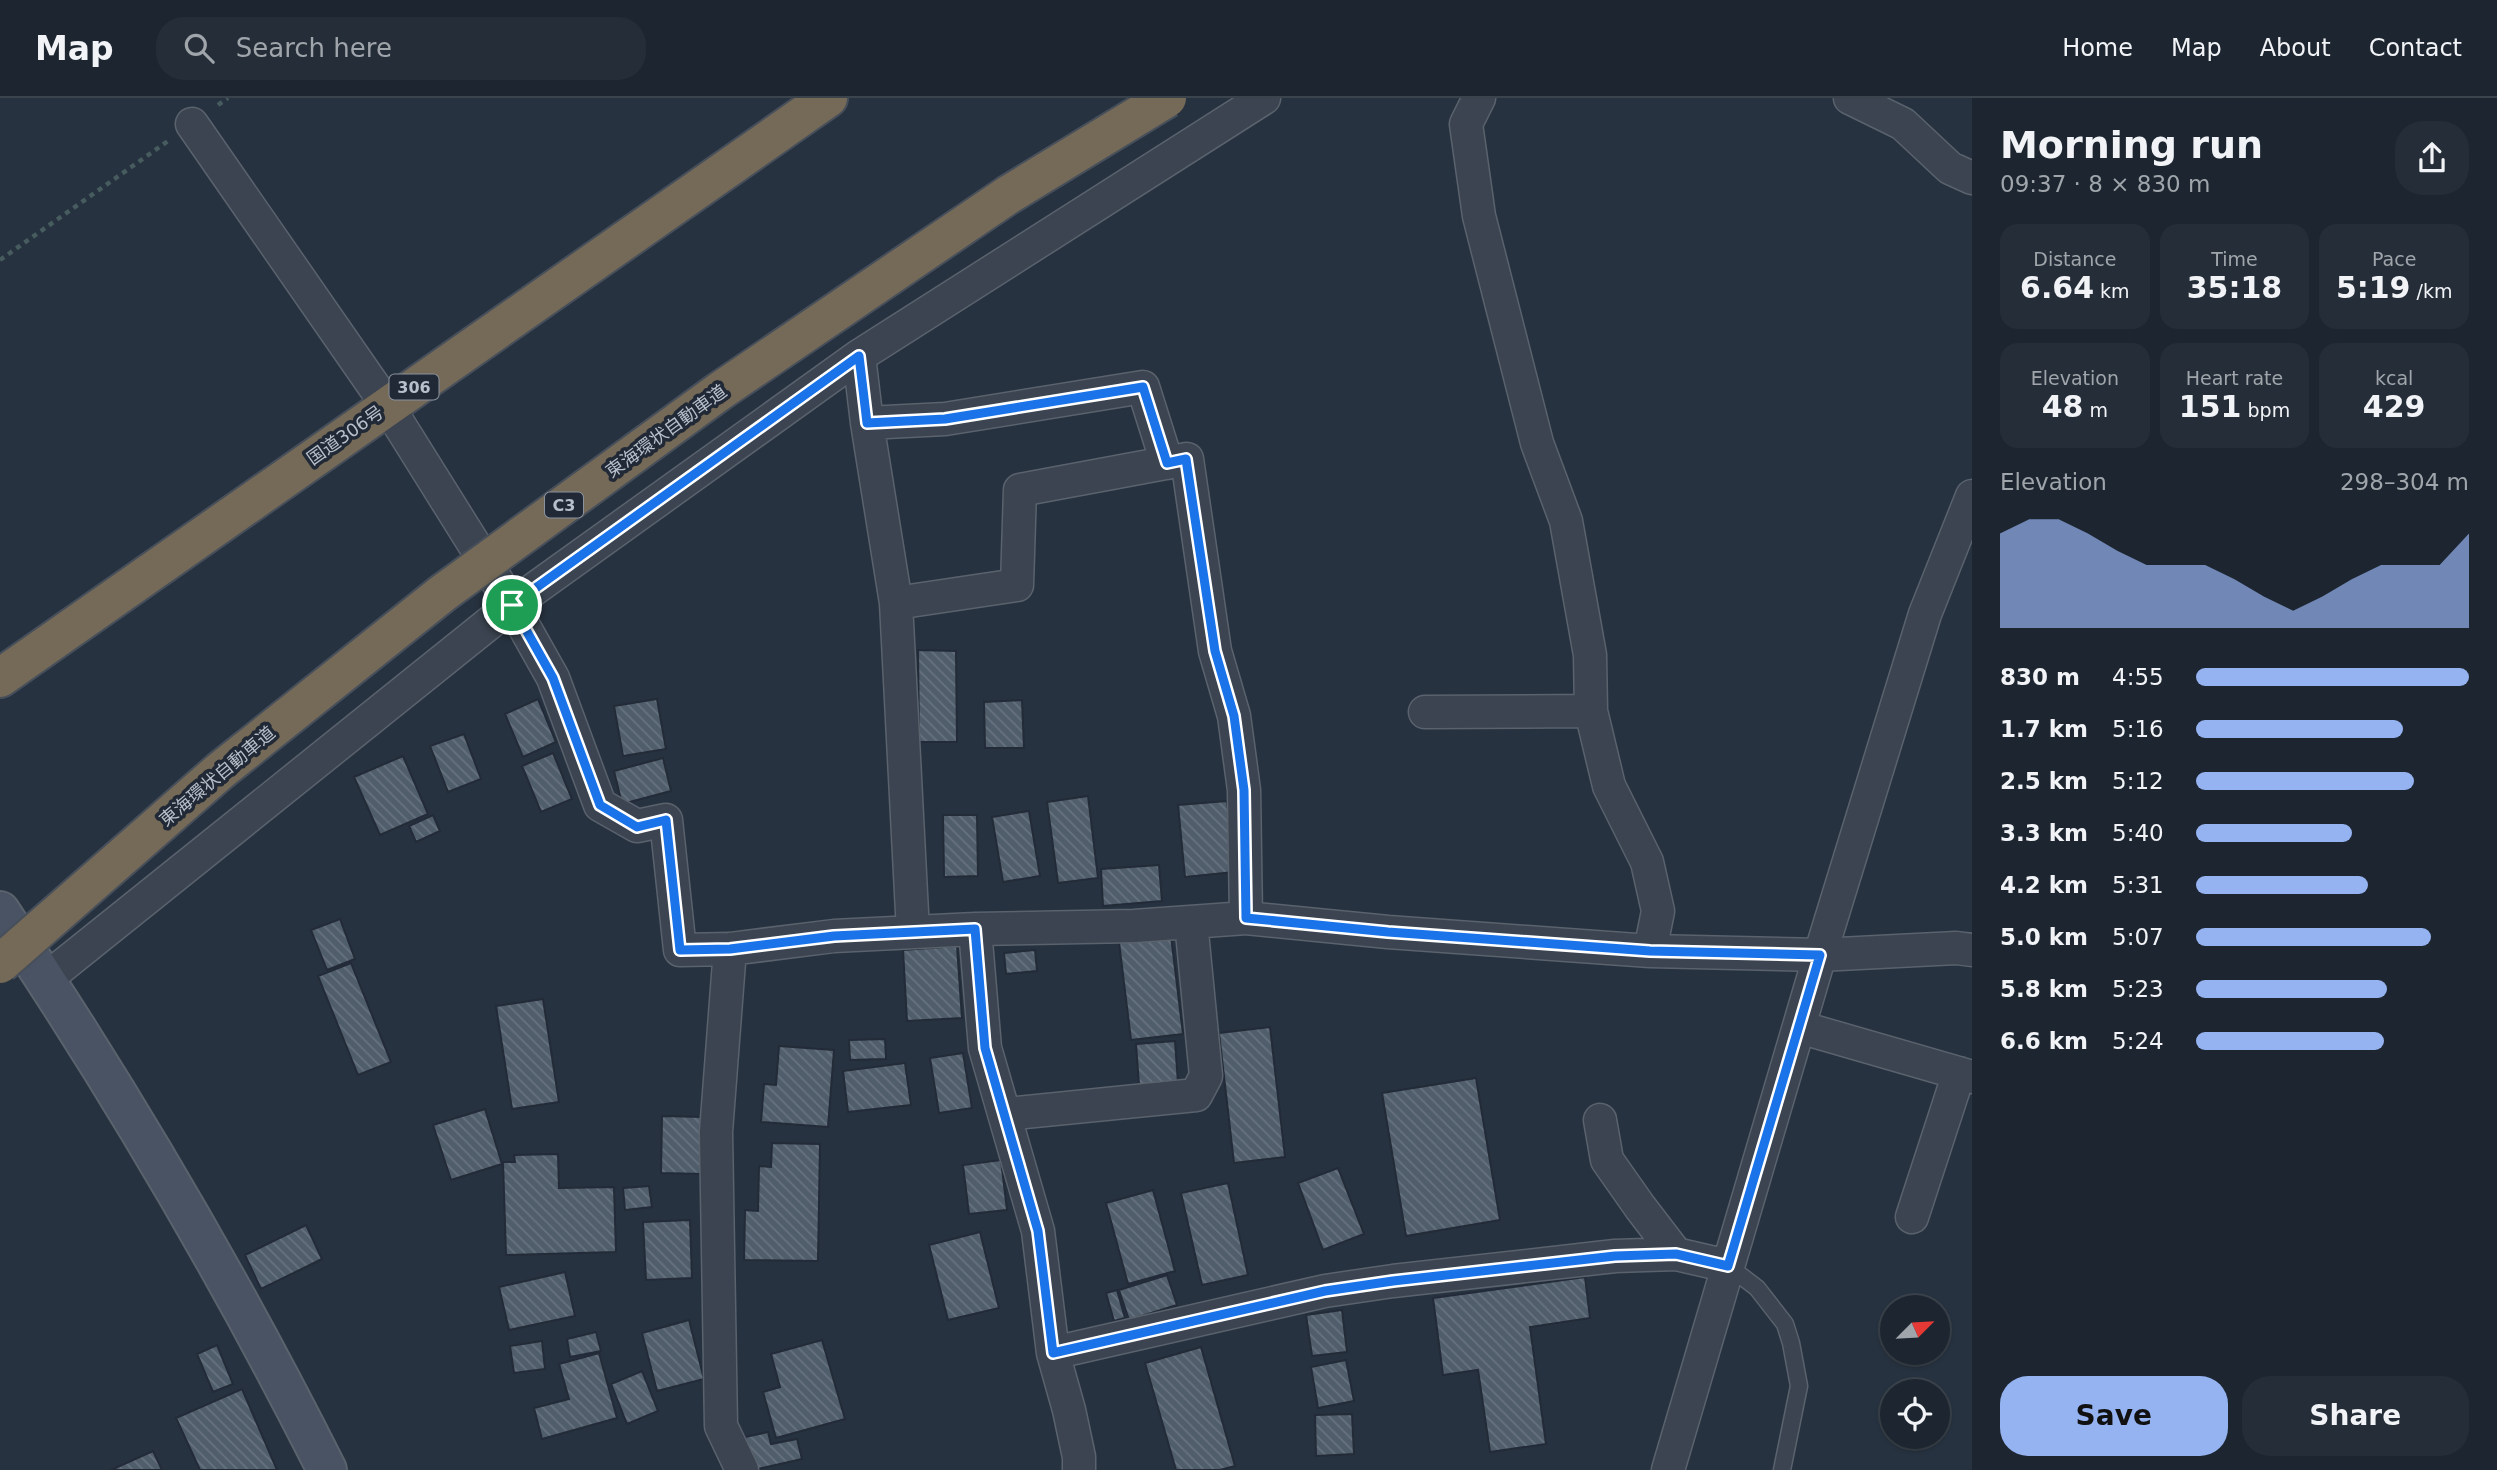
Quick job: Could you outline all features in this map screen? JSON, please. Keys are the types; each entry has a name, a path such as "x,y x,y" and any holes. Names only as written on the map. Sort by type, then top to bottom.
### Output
{"highway":[{"name":"国道306号","path":"0,678 828,98"},
{"name":"東海環状自動車道","path":"0,964 220,771 443,593 720,391 1008,195 1167,98"}],"street":[{"path":"46,979 512,605 859,356 1264,98"},
{"path":"1479,98 1466,124 1479,216 1537,443 1566,521 1590,655 1591,711 1609,786 1647,862 1658,911 1650,951"},
{"path":"1850,98 1903,124 1950,168 1972,178"},
{"path":"192,124 387,405 512,605 553,678 600,805 637,827 666,820 680,950 730,949 834,936 975,929 1134,926 1246,918 1388,932 1650,951 1820,955 1956,948 1972,950"},
{"path":"859,356 896,603 913,932"},
{"path":"867,423 945,419 1143,387 1167,463"},
{"path":"896,603 1017,585 1020,490 1186,459 1215,651 1234,716 1244,790 1246,918"},
{"path":"1668,1470 1924,614 1972,496"},
{"path":"1424,712 1591,711"},
{"path":"0,911 147,1140 220,1268 327,1470"},
{"path":"1006,1114 1196,1095 1206,1076 1191,922"},
{"path":"975,929 985,1048 1038,1231 1053,1353 1069,1410 1079,1457 1079,1470"},
{"path":"730,949 716,1132 721,1426 742,1470"},
{"path":"1799,1027 1965,1075 1912,1217"},
{"path":"1600,1120 1607,1160 1676,1254"},
{"path":"1053,1353 1325,1291 1365,1285 1615,1256 1676,1254 1728,1266"}],"lane":[{"path":"1728,1266 1757,1288 1785,1324 1791,1343 1798,1386 1782,1470"}],"path":[{"path":"0,260 228,98"}],"building":[{"path":"918,650 956,651 957,742 919,742"},
{"path":"538,699 556,742 523,757 505,714"},
{"path":"657,699 666,749 623,756 614,706"},
{"path":"1022,700 1024,748 985,748 984,702"},
{"path":"464,734 481,779 448,792 430,746"},
{"path":"553,753 572,799 541,812 522,766"},
{"path":"403,756 428,814 380,835 354,777"},
{"path":"663,758 671,791 622,804 614,771"},
{"path":"1088,796 1098,878 1058,883 1047,802"},
{"path":"1227,801 1234,872 1185,877 1178,805"},
{"path":"1029,811 1040,876 1003,882 992,817"},
{"path":"433,815 440,831 416,842 409,826"},
{"path":"943,815 977,815 978,876 944,877"},
{"path":"1159,865 1162,901 1103,906 1101,869"},
{"path":"340,919 355,959 327,970 311,930"},
{"path":"1171,936 1183,1034 1131,1040 1119,942"},
{"path":"957,946 962,1018 907,1021 903,950"},
{"path":"1035,950 1037,971 1006,974 1004,953"},
{"path":"351,963 391,1062 358,1075 318,976"},
{"path":"543,999 559,1102 512,1109 496,1006"},
{"path":"1270,1027 1285,1157 1234,1163 1219,1033"},
{"path":"885,1039 886,1059 850,1060 849,1040"},
{"path":"1175,1041 1178,1083 1139,1085 1136,1044"},
{"path":"779,1046 834,1050 828,1127 761,1122 764,1084 776,1085"},
{"path":"963,1053 972,1108 939,1113 930,1058"},
{"path":"905,1063 911,1105 848,1112 843,1071"},
{"path":"1476,1078 1500,1220 1406,1236 1382,1093"},
{"path":"485,1109 502,1164 451,1180 433,1125"},
{"path":"662,1116 704,1117 703,1174 661,1173"},
{"path":"772,1143 820,1144 818,1261 744,1260 745,1210 758,1211 759,1166 771,1167"},
{"path":"558,1154 559,1188 614,1187 616,1252 506,1255 503,1162 515,1162 514,1155"},
{"path":"1001,1160 1007,1210 969,1214 963,1165"},
{"path":"1338,1168 1364,1234 1323,1250 1298,1183"},
{"path":"1228,1183 1248,1275 1202,1285 1181,1193"},
{"path":"649,1186 652,1207 625,1210 623,1188"},
{"path":"1153,1190 1175,1271 1128,1284 1106,1203"},
{"path":"690,1220 692,1278 646,1280 643,1222"},
{"path":"306,1225 322,1259 261,1289 245,1255"},
{"path":"980,1232 999,1308 948,1320 929,1245"},
{"path":"565,1272 575,1316 509,1330 499,1287"},
{"path":"1167,1275 1177,1305 1129,1320 1119,1290"},
{"path":"1585,1277 1590,1318 1530,1327 1546,1444 1490,1452 1478,1370 1443,1375 1433,1298"},
{"path":"1117,1290 1125,1318 1114,1321 1106,1293"},
{"path":"1342,1310 1347,1352 1312,1356 1306,1315"},
{"path":"689,1320 704,1379 657,1391 642,1333"},
{"path":"596,1332 601,1351 570,1357 567,1339"},
{"path":"822,1340 845,1419 776,1438 763,1392 780,1387 771,1354"},
{"path":"542,1341 545,1369 514,1373 510,1346"},
{"path":"217,1345 233,1384 213,1392 197,1354"},
{"path":"1201,1347 1235,1466 1220,1470 1176,1470 1145,1363"},
{"path":"599,1353 617,1418 542,1439 534,1408 569,1399 559,1364"},
{"path":"1346,1360 1354,1401 1318,1408 1311,1367"},
{"path":"642,1371 658,1411 627,1424 611,1384"},
{"path":"242,1389 277,1470 200,1470 176,1418"},
{"path":"1352,1414 1354,1454 1316,1456 1315,1415"},
{"path":"768,1432 771,1444 797,1439 802,1459 753,1470 745,1437"},
{"path":"153,1451 162,1470 111,1470"}],"route":[{"path":"859,356 867,423 945,419 1143,387 1167,463 1186,459 1215,651 1234,716 1244,790 1246,918 1388,932 1650,951 1820,955 1728,1266 1676,1254 1615,1256 1393,1281 1325,1291 1053,1353 1038,1231 985,1048 975,929 834,936 730,949 680,950 666,820 637,827 600,805 553,678 512,605 859,356"}]}
